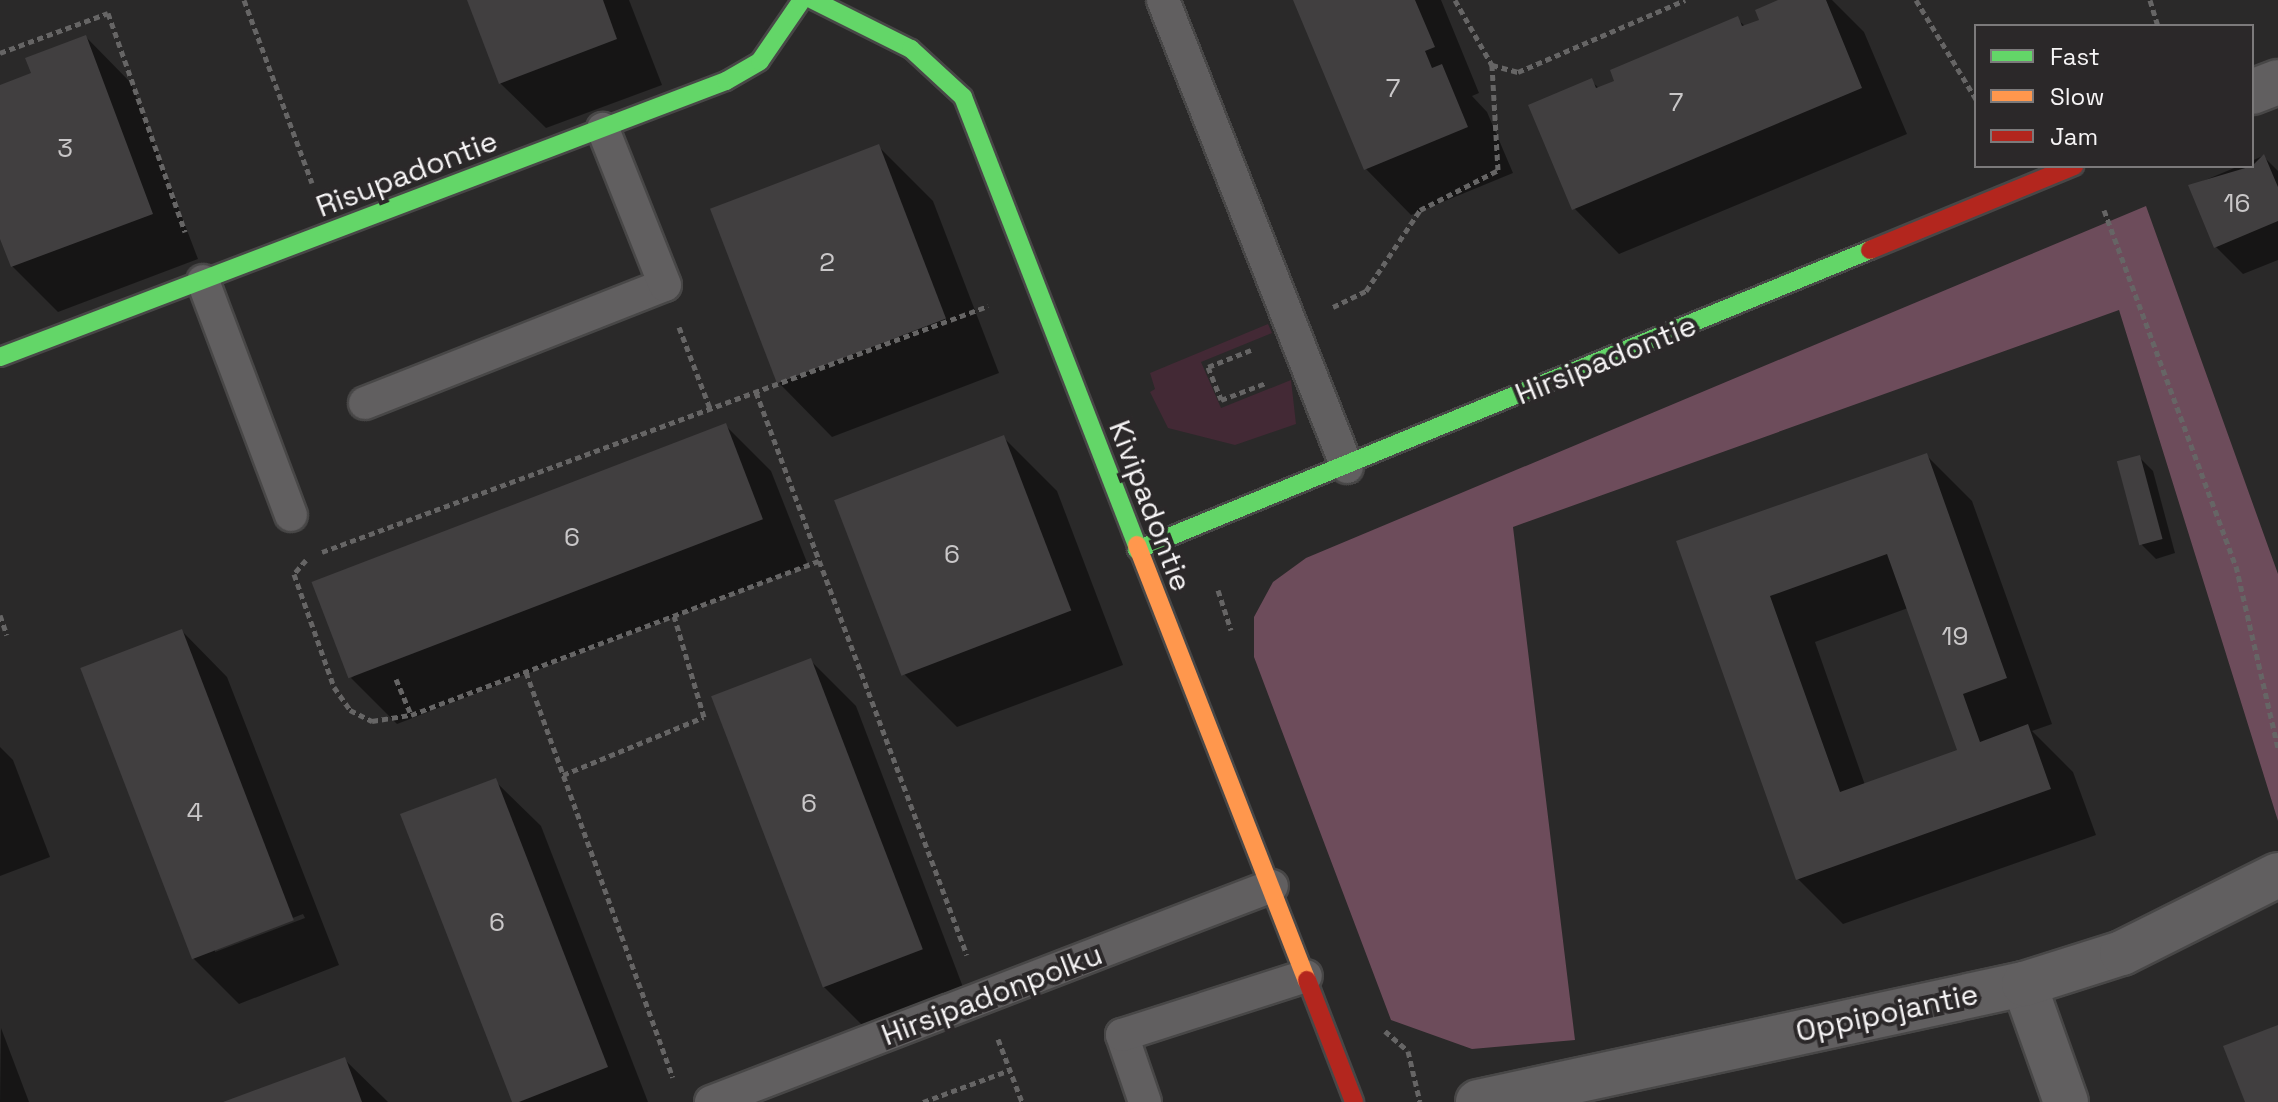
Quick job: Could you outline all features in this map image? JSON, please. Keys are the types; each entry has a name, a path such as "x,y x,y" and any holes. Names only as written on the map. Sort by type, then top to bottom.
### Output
{"street":[{"name":"Risupadontie","path":"0,357 603,129 760,61 802,0"},
{"name":"Kivipadontie","path":"813,0 911,49 963,97 1354,1102"},
{"path":"2254,91 2278,82"},
{"name":"Hirsipadontie","path":"1137,550 1347,467 2069,168"},
{"name":"Oppipojantie","path":"1478,1102 2024,984 2122,953 2278,875"},
{"path":"2024,984 2066,1102"}],"lane":[{"path":"1163,0 1347,467"},
{"path":"365,403 665,285 603,129"},
{"path":"203,281 291,515"},
{"name":"Hirsipadonpolku","path":"711,1102 1272,886"},
{"path":"1145,1102 1122,1035 1306,976"}],"path":[{"path":"244,0 331,233"},
{"path":"1308,366 1221,400 1208,367 1366,291 1420,210 1498,170 1492,65 1455,0"},
{"path":"1492,65 1518,72 1685,0"},
{"path":"1916,0 1974,96"},
{"path":"2150,0 2157,24"},
{"path":"0,53 108,13 186,237"},
{"path":"2103,207 2236,566 2278,748"},
{"path":"819,561 411,715 372,721 350,710 334,687 294,574 309,557 992,305"},
{"path":"692,362 710,408"},
{"path":"756,392 1022,1102"},
{"path":"0,615 7,635"},
{"path":"563,775 704,717 674,616"},
{"path":"526,672 677,1087"},
{"path":"396,679 411,715"},
{"path":"923,1102 1010,1070"}],"shaded area":[{"path":"2146,206 2278,574 2278,821 2119,310 1513,527 1575,1040 1472,1049 1391,1020 1254,657 1254,617 1273,582 1306,558"},
{"path":"1268,324 1272,333 1201,362 1221,408 1291,380 1296,424 1235,445 1168,428 1150,392 1155,389 1150,373"}],"building":[{"path":"467,0 603,0 617,39 499,84"},
{"path":"1293,0 1415,0 1435,47 1425,51 1432,68 1442,64 1468,127 1364,170"},
{"path":"1778,0 1826,0 1862,88 1572,210 1528,105 1592,78 1596,88 1614,81 1610,70 1738,16 1742,26 1759,20 1755,10"},
{"path":"86,35 153,214 11,267 0,239 0,85 31,73 25,58"},
{"path":"879,144 946,319 777,383 710,209"},
{"path":"2264,154 2278,187 2278,221 2214,248 2188,185 2254,168"},
{"path":"726,423 763,519 348,678 311,582"},
{"path":"1004,435 1071,611 901,676 834,500"},
{"path":"1927,453 2007,678 1963,694 1980,742 2028,724 2051,789 1796,880 1676,541","holes":["1887,554 1957,750 1840,792 1770,596"]},
{"path":"2140,455 2163,539 2139,545 2117,461"},
{"path":"182,629 294,920 192,959 80,668"},
{"path":"811,658 923,949 823,988 711,696"},
{"path":"496,778 608,1067 519,1102 512,1102 400,814"},
{"path":"2278,1025 2278,1102 2245,1102 2223,1046"},
{"path":"345,1057 362,1102 223,1102"}],"traffic: fast":[{"path":"0,357 726,81 760,61 802,0"},
{"path":"813,0 911,49 963,97 1137,545"},
{"path":"1137,550 1870,250"}],"traffic: slow":[{"path":"1137,545 1307,980"}],"traffic: jam":[{"path":"1870,250 2069,168"},
{"path":"1307,980 1354,1102"}]}
